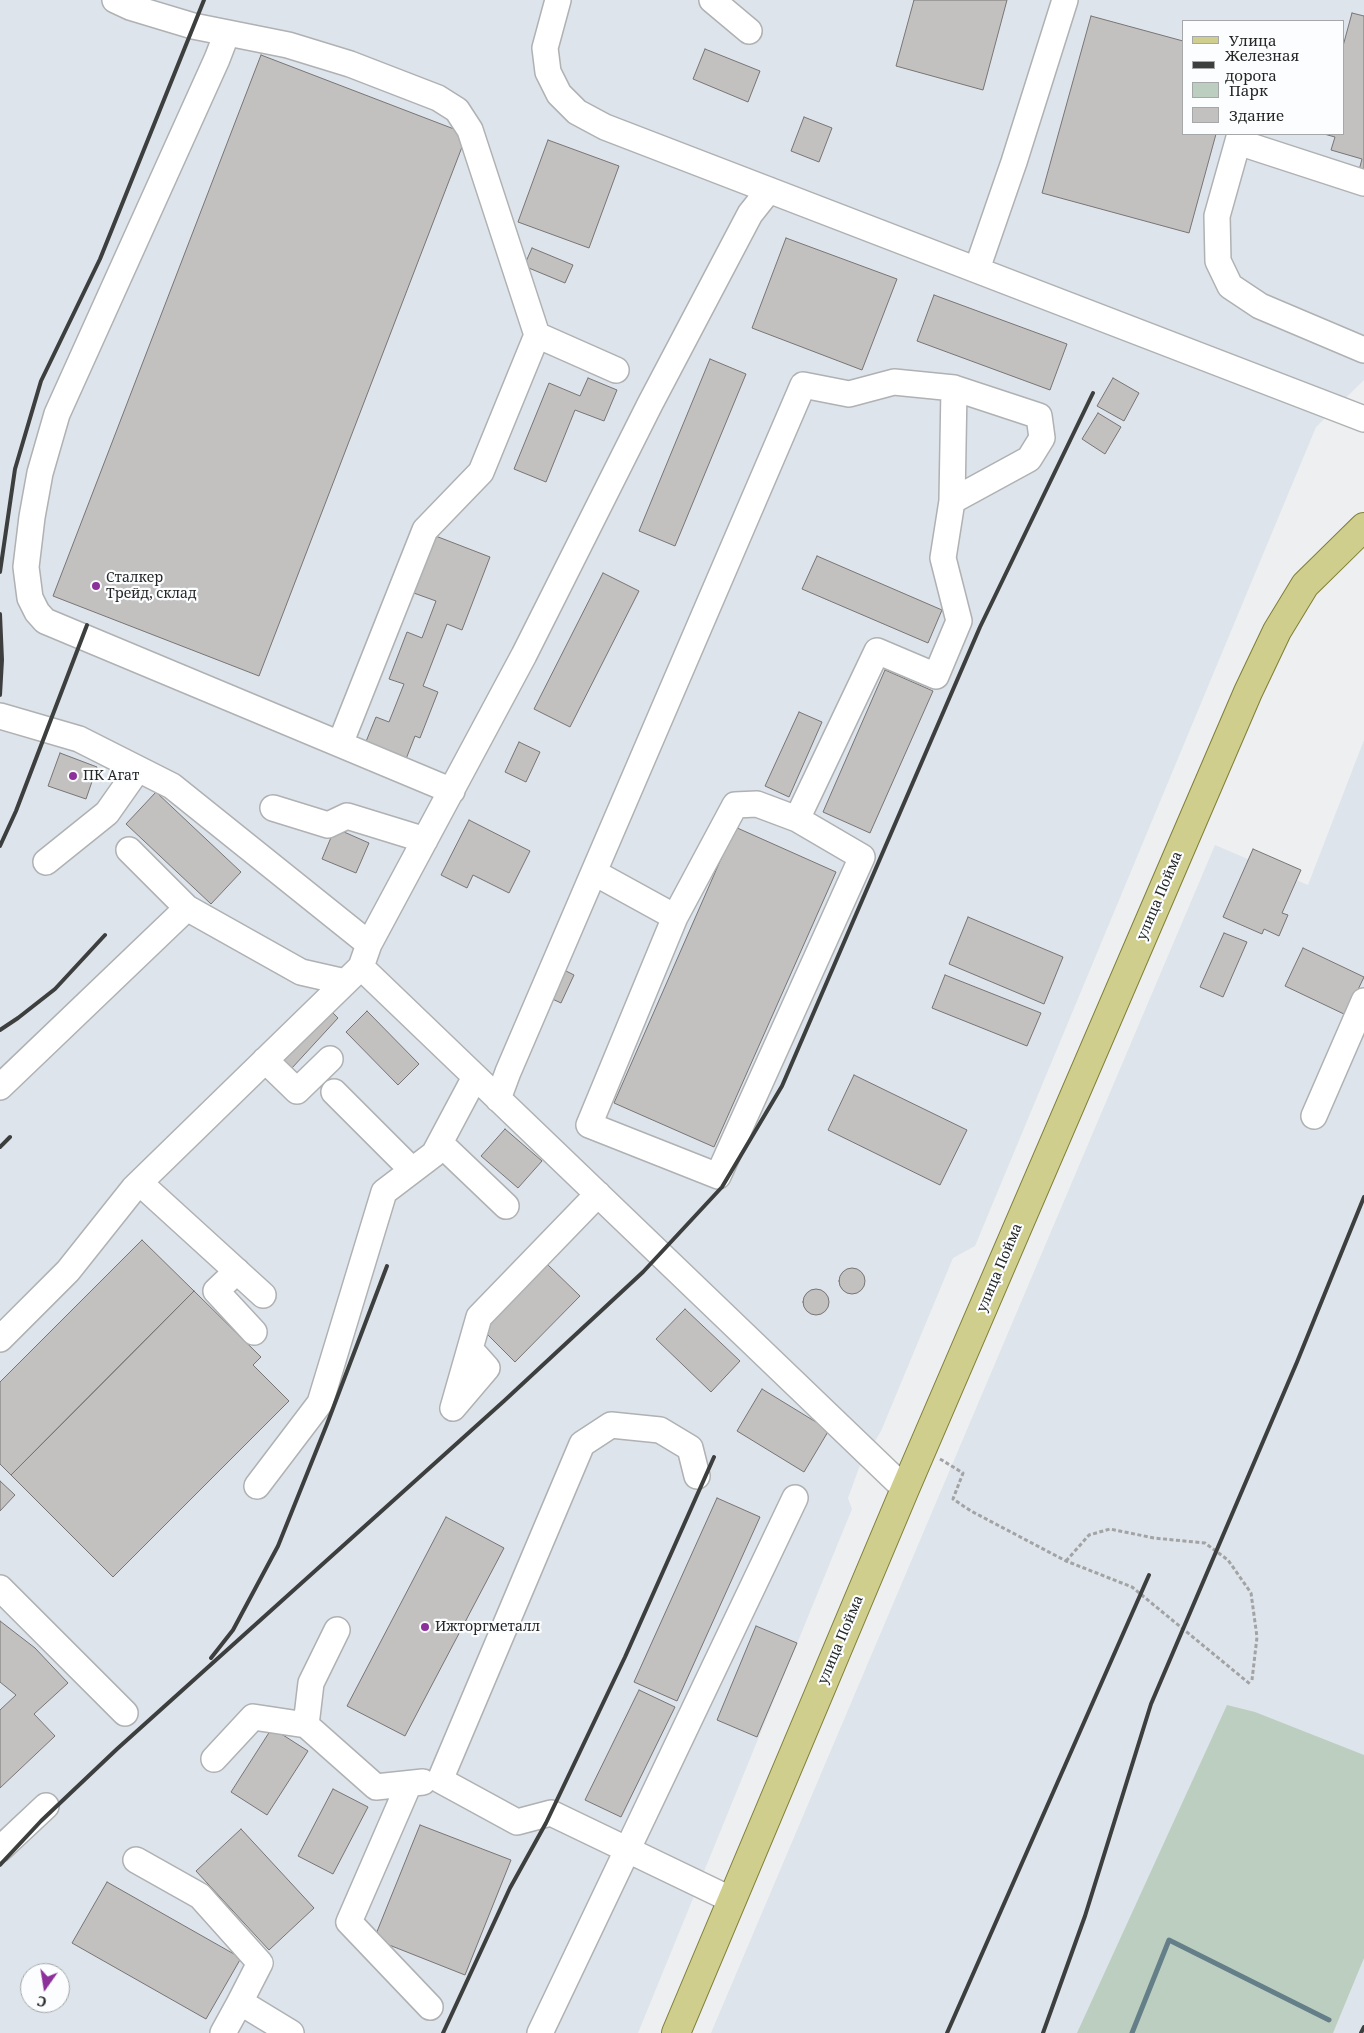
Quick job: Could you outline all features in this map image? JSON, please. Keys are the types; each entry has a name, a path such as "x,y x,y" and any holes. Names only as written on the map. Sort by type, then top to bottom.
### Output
{"main road":[{"name":"улица Пойма","path":"676,2033 905,1489 1248,692 1277,631 1305,585 1364,527"}],"street":[{"path":"115,0 130,7 184,23 288,45 350,64 438,98 457,110 470,130 537,335 481,472 425,530 340,744"},
{"path":"558,0 545,48 548,72 559,94 577,112 605,127 1364,419"},
{"path":"712,0 749,31"},
{"path":"977,269 1014,162 1065,0"},
{"path":"227,33 57,414 40,474 32,517 26,567 30,598 37,612 45,621 452,791"},
{"path":"1364,182 1239,138 1217,216 1218,261 1230,286 1260,306 1364,350"},
{"path":"0,1340 68,1271 140,1183 358,965 524,656 650,404 750,214 768,190"},
{"path":"537,335 616,370"},
{"path":"498,1099 803,385 849,394 894,382 954,388 1039,416 1042,438 1029,459 952,500"},
{"path":"797,819 877,651 936,676 959,621 943,558 952,500 954,388"},
{"path":"0,716 79,739 172,786 905,1489"},
{"path":"46,862 107,813 138,769"},
{"path":"735,804 756,804 797,819 862,857 718,1176 589,1125 675,917 735,804"},
{"path":"273,808 328,825 347,816 425,840"},
{"path":"129,850 187,908 301,972 358,965"},
{"path":"595,873 675,917"},
{"path":"0,1087 187,908"},
{"path":"1314,1116 1364,1001"},
{"path":"265,1060 297,1091 330,1059"},
{"path":"257,1486 320,1403 384,1192 434,1154 475,1077"},
{"path":"334,1092 412,1170"},
{"path":"440,1143 506,1206"},
{"path":"140,1183 263,1295"},
{"path":"470,1349 479,1317 598,1194"},
{"path":"237,1271 216,1291 254,1332"},
{"path":"440,1780 582,1444 612,1425 660,1430 690,1448 697,1476"},
{"path":"540,2033 794,1498"},
{"path":"0,1588 125,1713"},
{"path":"306,1725 311,1682 337,1630"},
{"path":"214,1759 253,1717 306,1725 376,1787 440,1780 517,1822 551,1813 732,1900"},
{"path":"409,1784 349,1922 430,2008"},
{"path":"0,1850 46,1806"},
{"path":"136,1860 200,1896 260,1963 223,2033"},
{"path":"240,2002 291,2033"}],"path":[{"path":"923,1448 963,1473 953,1499 971,1512 1066,1562 1132,1587 1250,1684"},
{"path":"1066,1562 1089,1535 1110,1529 1154,1538 1205,1542 1228,1560 1251,1593 1257,1637 1252,1680"}],"shaded area":[{"path":"0,0 1364,0 1364,380 1316,427 975,1246 953,1258 881,1431 859,1468 848,1498 852,1509 638,2033 0,2033"},
{"path":"1364,740 1364,2033 711,2033 1215,845 1308,885"}],"green space":[{"path":"1227,1705 1255,1712 1364,1755 1364,1958 1333,2033 1077,2033"}],"building":[{"path":"914,0 1007,0 983,90 896,66"},
{"path":"1352,13 1364,16 1364,176 1358,174 1362,159 1331,150 1335,137 1328,135 1344,135 1344,42"},
{"path":"1091,16 1182,41 1182,135 1216,135 1189,233 1042,193"},
{"path":"705,49 760,71 748,102 693,79"},
{"path":"261,55 467,134 259,676 53,596"},
{"path":"804,117 832,128 819,162 791,151"},
{"path":"548,140 619,166 589,248 518,222"},
{"path":"786,238 897,279 862,370 752,328"},
{"path":"532,248 573,265 565,283 524,266"},
{"path":"934,295 1067,344 1050,390 917,341"},
{"path":"710,359 746,374 675,546 639,531"},
{"path":"588,378 617,390 604,421 575,410 546,482 514,469 549,383 580,396"},
{"path":"1113,378 1139,393 1124,421 1097,406"},
{"path":"1098,413 1121,427 1105,454 1082,439"},
{"path":"433,535 490,557 462,630 447,624 423,686 438,692 420,738 415,736 406,759 365,744 376,717 389,722 404,684 389,679 407,632 422,638 436,601 411,592"},
{"path":"817,556 942,610 928,643 802,589"},
{"path":"603,573 639,591 570,727 534,709"},
{"path":"885,670 933,691 870,833 823,812"},
{"path":"799,712 822,722 789,797 765,786"},
{"path":"519,742 540,752 526,782 505,772"},
{"path":"60,753 97,767 86,799 48,786"},
{"path":"156,792 241,872 211,904 126,824"},
{"path":"469,820 530,851 509,893 473,875 467,888 441,875"},
{"path":"735,827 836,872 714,1147 614,1103"},
{"path":"335,828 369,843 356,873 322,859"},
{"path":"1253,849 1301,870 1282,913 1288,915 1279,936 1264,929 1262,934 1223,917"},
{"path":"968,917 1063,957 1044,1004 949,964"},
{"path":"1224,933 1247,942 1223,997 1200,987"},
{"path":"1303,948 1364,977 1346,1015 1285,986"},
{"path":"544,960 574,975 561,1003 531,989"},
{"path":"945,975 1041,1013 1027,1046 932,1008"},
{"path":"330,1010 338,1018 292,1068 283,1060"},
{"path":"367,1011 419,1064 398,1085 346,1032"},
{"path":"854,1075 967,1130 940,1185 828,1130"},
{"path":"505,1129 542,1161 518,1188 481,1156"},
{"path":"142,1240 194,1291 11,1475 0,1464 0,1382"},
{"path":"547,1264 580,1296 515,1362 482,1329"},
{"path":"852,1268 861,1272 865,1281 861,1290 852,1294 843,1290 839,1281 843,1272"},
{"path":"816,1289 825,1293 829,1302 825,1311 816,1315 807,1311 803,1302 807,1293"},
{"path":"194,1291 261,1357 253,1365 289,1401 113,1577 11,1475"},
{"path":"685,1309 740,1361 711,1392 656,1339"},
{"path":"762,1389 829,1430 804,1472 737,1431"},
{"path":"0,1481 15,1495 0,1511"},
{"path":"717,1498 760,1517 677,1701 634,1682"},
{"name":"Ижторгметалл","path":"446,1517 504,1548 405,1736 347,1706"},
{"path":"0,1621 35,1648 68,1683 34,1714 55,1736 0,1788 0,1710 16,1695 0,1682"},
{"path":"756,1626 797,1643 757,1737 717,1720"},
{"path":"639,1690 675,1707 621,1817 585,1800"},
{"path":"272,1728 308,1751 267,1815 231,1792"},
{"path":"333,1789 368,1807 333,1874 298,1856"},
{"path":"420,1825 511,1860 465,1975 374,1939"},
{"path":"241,1829 314,1908 269,1950 196,1871"},
{"path":"107,1882 241,1958 206,2019 72,1943"}],"waterway":[{"path":"1132,2033 1169,1940 1329,2020"}],"railway":[{"path":"0,572 15,469 41,381 100,259 204,0"},
{"path":"0,1865 41,1821 117,1749 504,1401 643,1272 722,1187 782,1086 980,627 1093,393"},
{"path":"0,614 2,660 0,695"},
{"path":"0,846 16,811 87,625"},
{"path":"0,1030 55,989 105,935"},
{"path":"0,1147 10,1137"},
{"path":"1043,2033 1085,1916 1151,1704 1297,1362 1364,1197"},
{"path":"211,1658 233,1630 278,1546 387,1266"},
{"path":"443,2033 510,1888 546,1823 625,1657 714,1457"},
{"path":"947,2033 1149,1575"},
{"path":"1361,2033 1364,2027"}],"place":[{"name":"Сталкер Трейд, склад","path":"96,586"},
{"name":"ПК Агат","path":"73,776"},
{"name":"Ижторгметалл","path":"425,1627"}]}
